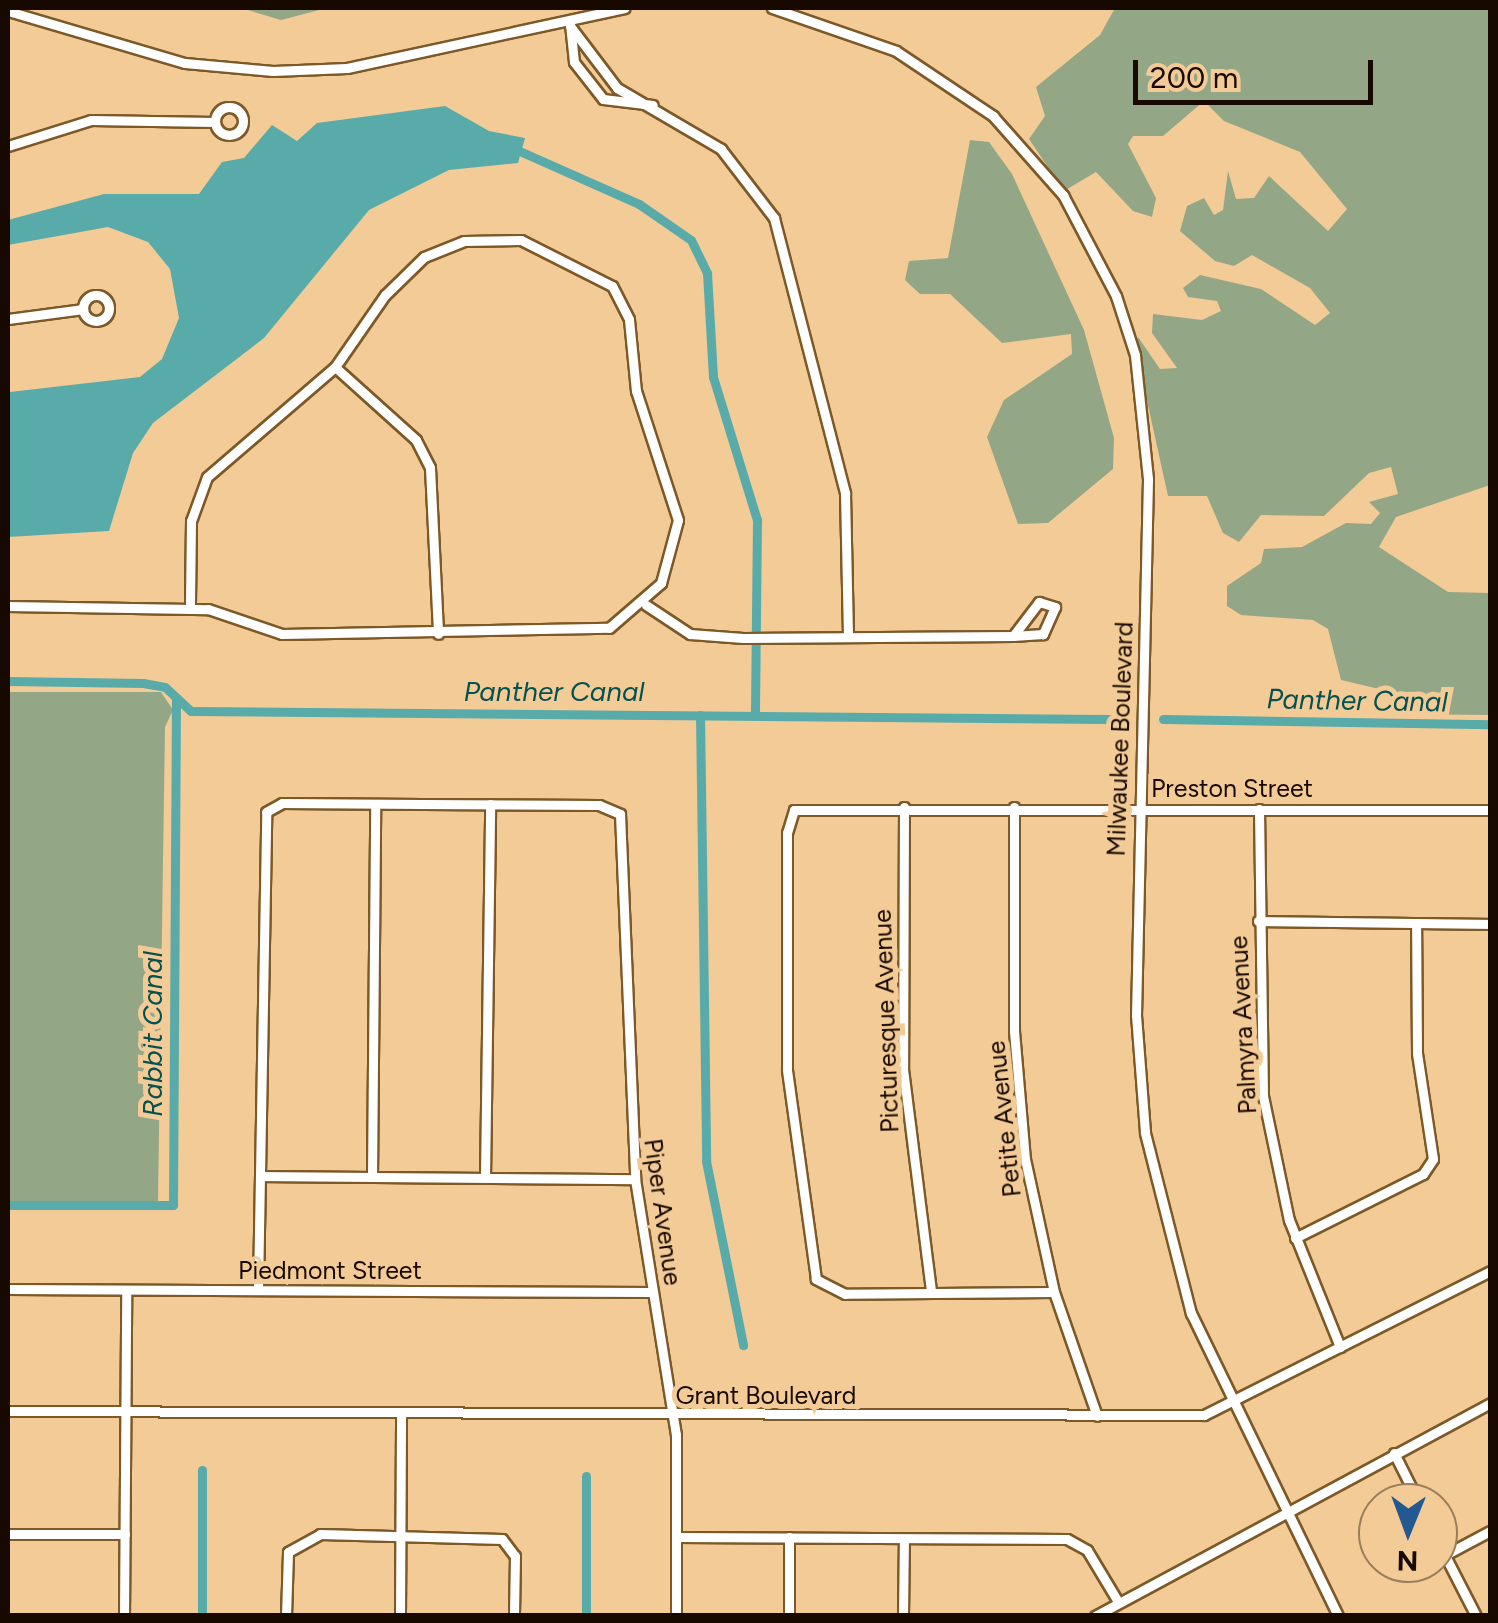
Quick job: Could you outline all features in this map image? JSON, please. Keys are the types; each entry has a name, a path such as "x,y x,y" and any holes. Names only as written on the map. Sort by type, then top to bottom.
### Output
{"street":[{"path":"8,11 186,63 272,70 346,68 625,8"},
{"name":"Milwaukee Boulevard","path":"772,8 861,35 936,73 994,116 1090,238 1135,355 1146,423 1137,808 1145,1133 1176,1268 1231,1403 1338,1616"},
{"path":"570,22 599,72 656,105 737,165 788,252 804,362 844,493 848,637"},
{"path":"570,22 567,46 586,82 623,107 656,105"},
{"path":"586,82 599,72"},
{"path":"8,146 91,120 214,122"},
{"path":"8,606 190,607 268,632 590,635 646,605 673,560 678,520 636,391 630,319 599,273 521,240 442,248 392,286 335,367 208,477 191,521 190,607"},
{"path":"8,319 83,309"},
{"path":"335,367 416,440 430,468 438,634"},
{"path":"646,605 690,634 848,637 1013,636 1044,634 1055,607 1040,602 1013,636"},
{"path":"258,1289 266,812 282,803 490,804 485,1177"},
{"path":"372,1177 375,804"},
{"name":"Piper Avenue","path":"490,804 599,805 620,814 635,1179 674,1415 676,1616"},
{"name":"Picturesque Avenue","path":"904,807 902,1070 931,1292"},
{"name":"Petite Avenue","path":"1014,808 1016,1075 1054,1292 1097,1416"},
{"name":"Palmyra Avenue","path":"1259,809 1264,1096 1295,1238 1340,1348"},
{"name":"Preston Street","path":"931,1292 822,1287 810,1258 788,1087 786,833 794,810 1490,810"},
{"path":"1258,921 1490,924"},
{"path":"1295,1238 1423,1174 1433,1159 1417,1054 1416,924"},
{"path":"260,1176 635,1179"},
{"name":"Grant Boulevard","path":"8,1411 1204,1415 1490,1271"},
{"name":"Piedmont Street","path":"8,1289 653,1292"},
{"path":"124,1616 126,1290"},
{"path":"931,1292 1054,1292"},
{"path":"1095,1616 1116,1600 1284,1508 1490,1403"},
{"path":"400,1616 401,1413"},
{"path":"1394,1453 1408,1483"},
{"path":"1458,1548 1490,1531"},
{"path":"8,1534 125,1534"},
{"path":"286,1616 293,1543 400,1535 494,1536 510,1546 514,1616"},
{"path":"789,1537 789,1616"},
{"path":"677,1538 1067,1539 1087,1550 1116,1600"},
{"path":"903,1616 904,1539"},
{"path":"1458,1582 1476,1616"}],"green space":[{"path":"241,8 327,8 281,20"},
{"path":"1115,8 1490,8 1490,485 1396,517 1379,547 1448,592 1490,593 1490,715 1402,714 1379,689 1341,680 1328,629 1313,620 1241,615 1227,606 1227,586 1261,563 1264,549 1302,547 1346,523 1371,524 1380,513 1369,502 1398,494 1391,467 1369,473 1324,516 1261,515 1239,542 1223,533 1207,496 1168,496 1135,346 1138,337 1160,369 1177,368 1152,333 1153,314 1202,320 1221,311 1217,301 1188,297 1183,288 1200,275 1261,289 1315,325 1330,313 1310,288 1252,255 1234,266 1215,261 1180,231 1187,206 1204,198 1214,215 1223,210 1228,171 1236,199 1254,198 1269,176 1328,231 1347,209 1300,152 1224,121 1204,101 1163,136 1133,136 1128,144 1156,198 1152,217 1133,211 1096,172 1064,191 1029,139 1045,116 1036,87 1100,35"},
{"path":"970,140 989,142 1012,174 1084,330 1114,438 1113,469 1048,523 1018,524 987,437 1004,400 1072,354 1071,334 1002,343 950,294 920,294 905,280 909,261 948,258"},
{"path":"8,692 161,692 173,710 165,727 158,1202 8,1201"}],"water":[{"path":"445,106 489,131 525,138 518,163 449,170 369,210 264,338 153,423 133,453 109,531 8,537 10,392 140,377 162,359 179,318 170,269 148,242 108,227 8,245 8,220 104,194 199,194 222,162 244,158 272,125 297,141 317,123"}],"waterway":[{"path":"515,149 639,204 691,240 707,273 713,377 757,520 755,716"},
{"name":"Panther Canal","path":"8,681 143,683 165,687 191,711 1109,719"},
{"name":"Rabbit Canal","path":"8,1205 173,1205 176,699"},
{"path":"700,715 706,1161 743,1345"},
{"name":"Panther Canal","path":"1163,719 1490,724"},
{"path":"202,1470 202,1616"},
{"path":"586,1476 586,1616"}]}
